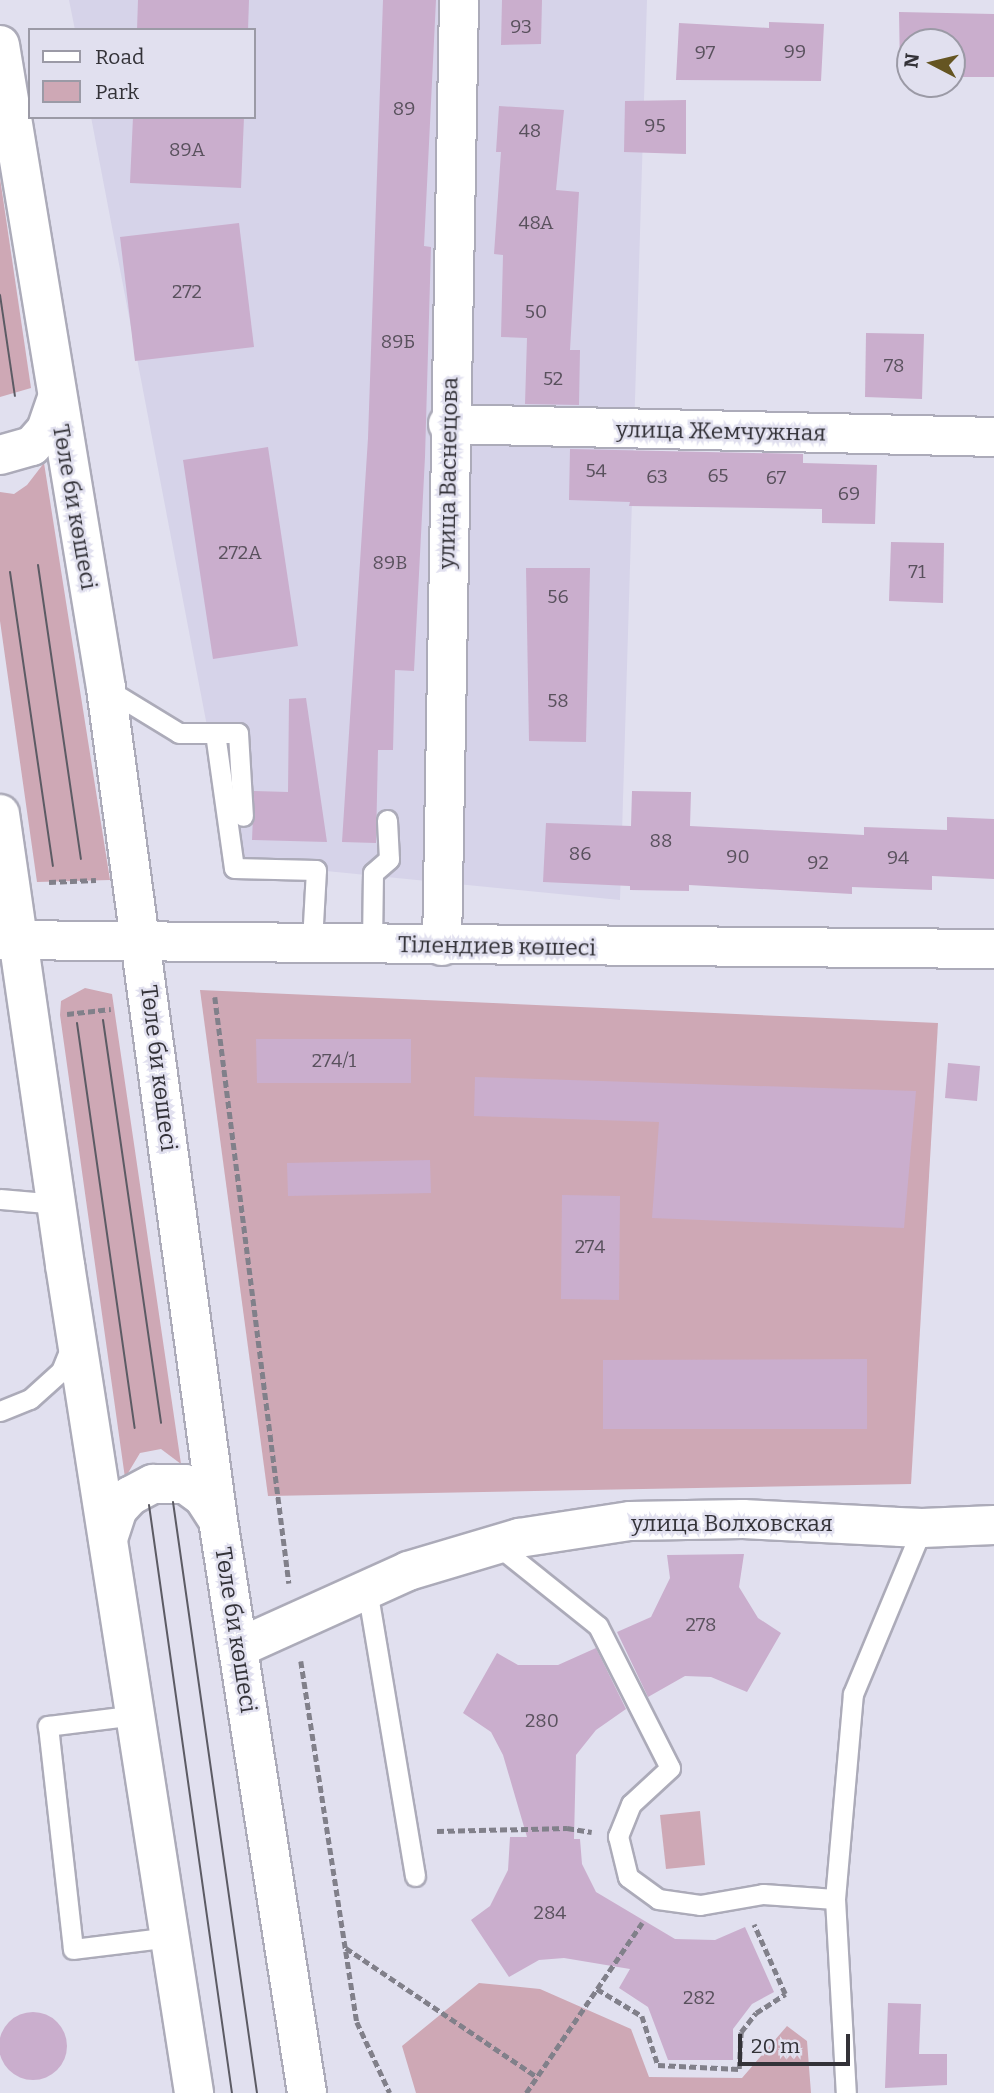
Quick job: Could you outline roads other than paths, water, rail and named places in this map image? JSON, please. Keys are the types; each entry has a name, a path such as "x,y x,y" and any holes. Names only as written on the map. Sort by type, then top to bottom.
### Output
{"main road":[{"name":"улица Васнецова","path":"442,946 448,424 459,0"},
{"name":"Төле би көшесі","path":"0,45 56,401 106,688 142,938 218,1520 240,1647 307,2093"},
{"path":"0,455 32,446 46,430 56,401"},
{"name":"улица Жемчужная","path":"448,424 994,437"},
{"path":"0,814 9,940 57,1204 194,2093"},
{"name":"Тілендиев көшесі","path":"9,940 142,938 442,946 994,949"},
{"path":"108,1539 118,1509 130,1496 153,1484 185,1485 203,1497 218,1520"},
{"name":"улица Волховская","path":"240,1647 408,1571 497,1545 630,1521 743,1519 922,1528 994,1525"},
{"path":"180,2093 187,2040"}],"lane":[{"path":"106,688 179,733 238,733 243,816"},
{"path":"215,733 234,868 316,870 312,941"},
{"path":"372,944 373,873 389,859 387,820"},
{"path":"0,1199 57,1204"},
{"path":"0,1411 30,1399 61,1371 76,1335"},
{"path":"846,2093 835,1899 853,1694 922,1528"},
{"path":"497,1545 598,1626 670,1768 631,1804 618,1836 628,1877 658,1899 700,1905 746,1896 835,1899"},
{"path":"367,1589 415,1876"},
{"path":"136,1715 48,1726 73,1949 171,1937"}],"tram line":[{"path":"0,295 15,396"},
{"path":"38,565 81,859"},
{"path":"10,572 53,866"},
{"path":"103,1020 161,1423"},
{"path":"77,1023 135,1428"},
{"path":"173,1502 257,2093"},
{"path":"149,1505 232,2093"}]}
